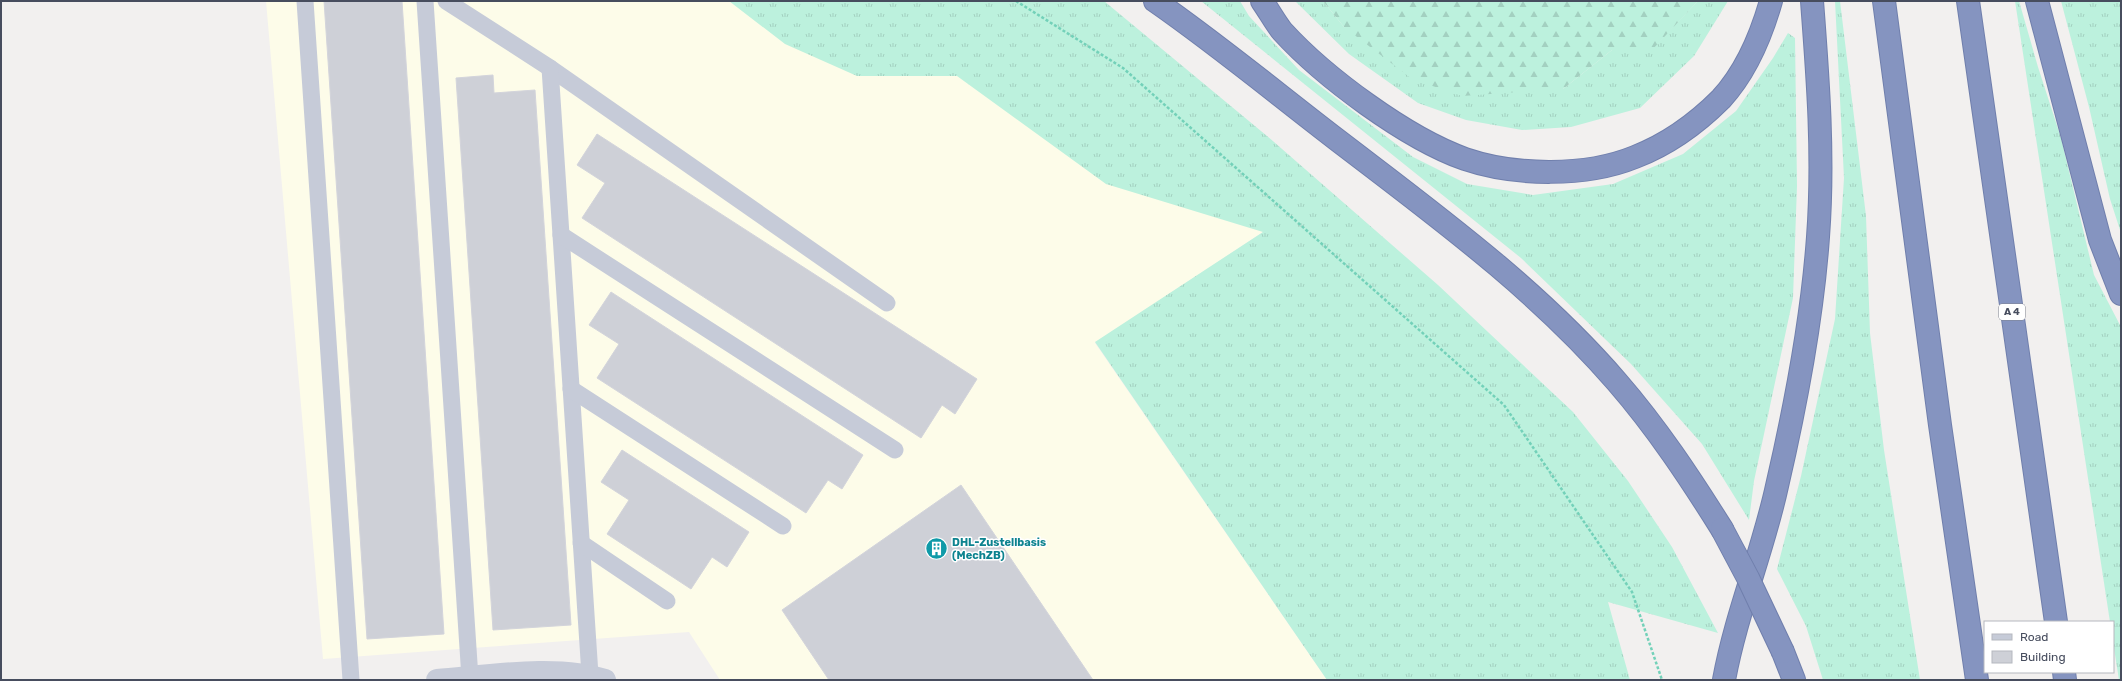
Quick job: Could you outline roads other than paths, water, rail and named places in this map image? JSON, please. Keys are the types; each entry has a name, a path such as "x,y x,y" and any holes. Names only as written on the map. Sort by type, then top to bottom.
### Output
{"highway":[{"path":"1155,1 1489,259 1535,298 1617,382 1690,477 1722,529 1748,578 1783,652 1794,680"},
{"path":"1262,1 1281,30 1320,67 1391,120 1427,142 1466,159 1511,169 1550,172 1594,168 1635,158 1666,142 1695,122 1721,98 1745,65 1763,29 1771,1"},
{"path":"1724,680 1777,488 1802,370 1812,303 1819,235 1820,160 1819,82 1812,1"},
{"path":"1884,1 1900,112 1940,425 1977,680"},
{"name":"A 4","path":"1968,1 2056,621"},
{"path":"2037,1 2067,109 2100,240 2121,294"}],"street":[{"path":"437,680 546,672 598,677"}],"lane":[{"path":"305,1 351,680"},
{"path":"425,1 470,678"},
{"path":"446,1 550,68 887,303"},
{"path":"550,68 581,543 598,677"},
{"path":"561,234 895,450"},
{"path":"571,389 783,526"},
{"path":"581,543 668,601"}],"place":[{"name":"DHL-Zustellbasis (MechZB)","path":"937,548"}]}
